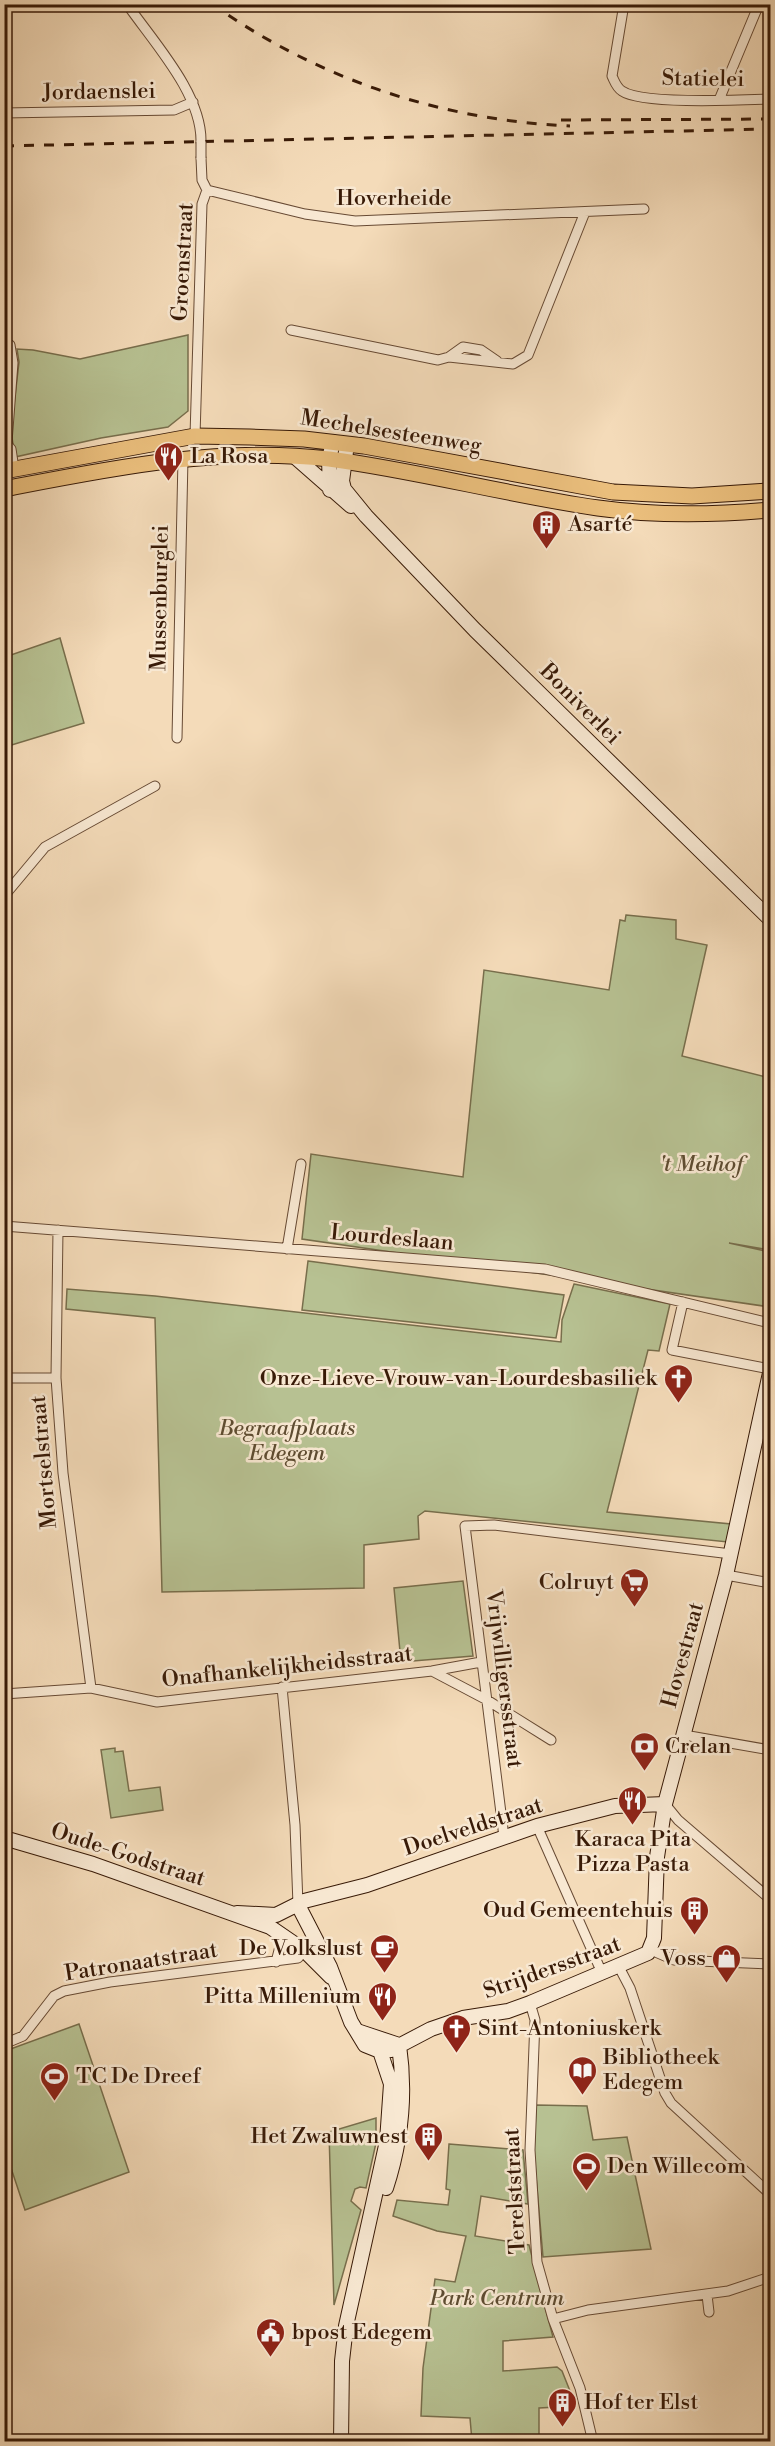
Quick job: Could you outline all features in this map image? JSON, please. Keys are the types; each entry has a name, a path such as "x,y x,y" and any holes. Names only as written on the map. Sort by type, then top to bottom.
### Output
{"main road":[{"name":"Mechelsesteenweg","path":"9,470 195,436 304,438 613,492 692,496 771,491"},
{"name":"Mechelsesteenweg","path":"4,489 183,458 248,454 336,461 599,508 658,513 771,510"}],"street":[{"name":"Groenstraat","path":"127,4 193,102 201,127 202,180 207,190 202,204 195,436"},
{"name":"Statielei","path":"624,4 612,76 615,85 623,92 635,97 771,99"},
{"path":"719,100 759,4"},
{"name":"Jordaenslei","path":"4,113 174,110 193,102"},
{"name":"Hoverheide","path":"207,190 305,214 355,221 644,209"},
{"path":"291,330 438,360 449,357 518,363 528,355 585,212"},
{"path":"4,346 10,345 13,363 6,442 9,470"},
{"path":"330,490 340,443"},
{"name":"Boniverlei","path":"294,456 330,490 366,516"},
{"name":"Mussenburglei","path":"177,738 183,458"},
{"name":"Boniverlei","path":"336,461 344,489 366,516 475,630 771,918"},
{"path":"4,896 45,847 154,786"},
{"path":"287,1249 300,1164"},
{"name":"Lourdeslaan","path":"4,1226 546,1269 771,1323"},
{"name":"Mortselstraat","path":"58,1230 56,1378 66,1495 91,1688"},
{"name":"Hovestraat","path":"651,1950 654,1938 657,1857 665,1804 726,1575 771,1371 672,1350 683,1302"},
{"path":"4,1378 56,1378"},
{"name":"Vrijwilligersstraat","path":"504,1837 465,1526 494,1525 730,1554"},
{"path":"726,1575 771,1583"},
{"name":"Onafhankelijkheidsstraat","path":"4,1694 91,1688 158,1702 432,1671 481,1662"},
{"name":"Onafhankelijkheidsstraat","path":"432,1671 487,1700 551,1740"},
{"path":"282,1687 295,1825 298,1905 330,1967 357,2031 382,2046 399,2045 403,2081 396,2104 392,2169 379,2209 369,2224 355,2274 343,2345 341,2442"},
{"path":"684,1735 771,1750"},
{"path":"665,1804 678,1820 771,1899"},
{"name":"Doelveldstraat","path":"298,1905 367,1885 537,1826 615,1806 665,1804"},
{"path":"537,1826 602,1973"},
{"name":"Oude-Godstraat","path":"4,1838 237,1913 284,1935"},
{"path":"298,1905 285,1915 284,1935 276,1962 298,1958 315,1938"},
{"name":"Oude-Godstraat","path":"237,1913 276,1915 298,1905"},
{"path":"284,1935 305,1951 333,1978"},
{"path":"651,1950 674,1960 771,1964"},
{"name":"Strijdersstraat","path":"399,2045 431,2029 463,2018 508,2011 530,2003 643,1957 651,1950"},
{"name":"Patronaatstraat","path":"4,2044 23,2036 54,1996 64,1991 110,1982 276,1962"},
{"path":"620,1967 630,1988 665,2093 671,2103 771,2194"},
{"name":"Terelststraat","path":"530,2003 535,2020 530,2124 536,2244 540,2276 553,2319 580,2388 593,2442"},
{"path":"382,2046 396,2104"},
{"path":"553,2319 588,2310 728,2291 771,2277"},
{"path":"707,2295 709,2312"}],"green space":[{"path":"188,335 188,411 168,427 101,438 15,457 11,431 19,362 17,349 80,359"},
{"path":"60,638 84,723 5,747 5,657"},
{"name":"'t Meihof","path":"626,915 676,920 676,939 707,945 682,1056 770,1078 770,1250 729,1243 770,1252 770,1307 302,1239 311,1154 463,1177 484,970 609,990 620,920 625,921"},
{"path":"308,1261 564,1295 556,1338 302,1310"},
{"name":"Begraafplaats Edegem","path":"574,1284 670,1304 659,1351 648,1350 607,1512 731,1524 728,1542 425,1511 418,1516 419,1539 364,1545 364,1588 162,1592 155,1318 66,1309 67,1289 155,1296 561,1342 562,1320"},
{"path":"463,1581 473,1656 401,1662 394,1588"},
{"path":"115,1748 115,1752 123,1751 129,1791 160,1787 163,1810 111,1818 101,1750"},
{"name":"TC De Dreef","path":"79,2024 129,2172 25,2210 5,2150 5,2051"},
{"path":"536,2105 587,2106 593,2140 627,2137 651,2249 543,2257 534,2153"},
{"path":"376,2118 376,2143 366,2188 355,2189 351,2201 361,2210 334,2305 329,2132"},
{"name":"Park Centrum","path":"449,2144 523,2150 528,2204 481,2196 475,2236 529,2245 553,2337 503,2341 503,2371 557,2367 562,2371 576,2406 539,2408 539,2441 472,2441 470,2418 421,2416 423,2368 435,2279 455,2282 466,2236 437,2231 393,2216 397,2200 448,2205 450,2190 446,2189"}],"railway":[{"path":"212,4 252,31 294,54 382,91 428,105 474,115 570,126"},
{"path":"561,120 770,119"},
{"path":"4,146 770,129"}],"place":[{"name":"La Rosa","path":"169,482"},
{"name":"Asarté","path":"547,550"},
{"name":"Onze-Lieve-Vrouw-van-Lourdesbasiliek","path":"678,1404"},
{"name":"Colruyt","path":"635,1608"},
{"name":"Crelan","path":"644,1772"},
{"name":"Karaca Pita Pizza Pasta","path":"633,1826"},
{"name":"Oud Gemeentehuis","path":"694,1936"},
{"name":"De Volkslust","path":"384,1974"},
{"name":"Voss","path":"727,1984"},
{"name":"Pitta Millenium","path":"382,2022"},
{"name":"Sint-Antoniuskerk","path":"457,2054"},
{"name":"Bibliotheek Edegem","path":"582,2096"},
{"name":"TC De Dreef","path":"55,2102"},
{"name":"Het Zwaluwnest","path":"429,2162"},
{"name":"Den Willecom","path":"586,2192"},
{"name":"bpost Edegem","path":"271,2358"},
{"name":"Hof ter Elst","path":"563,2428"}]}
